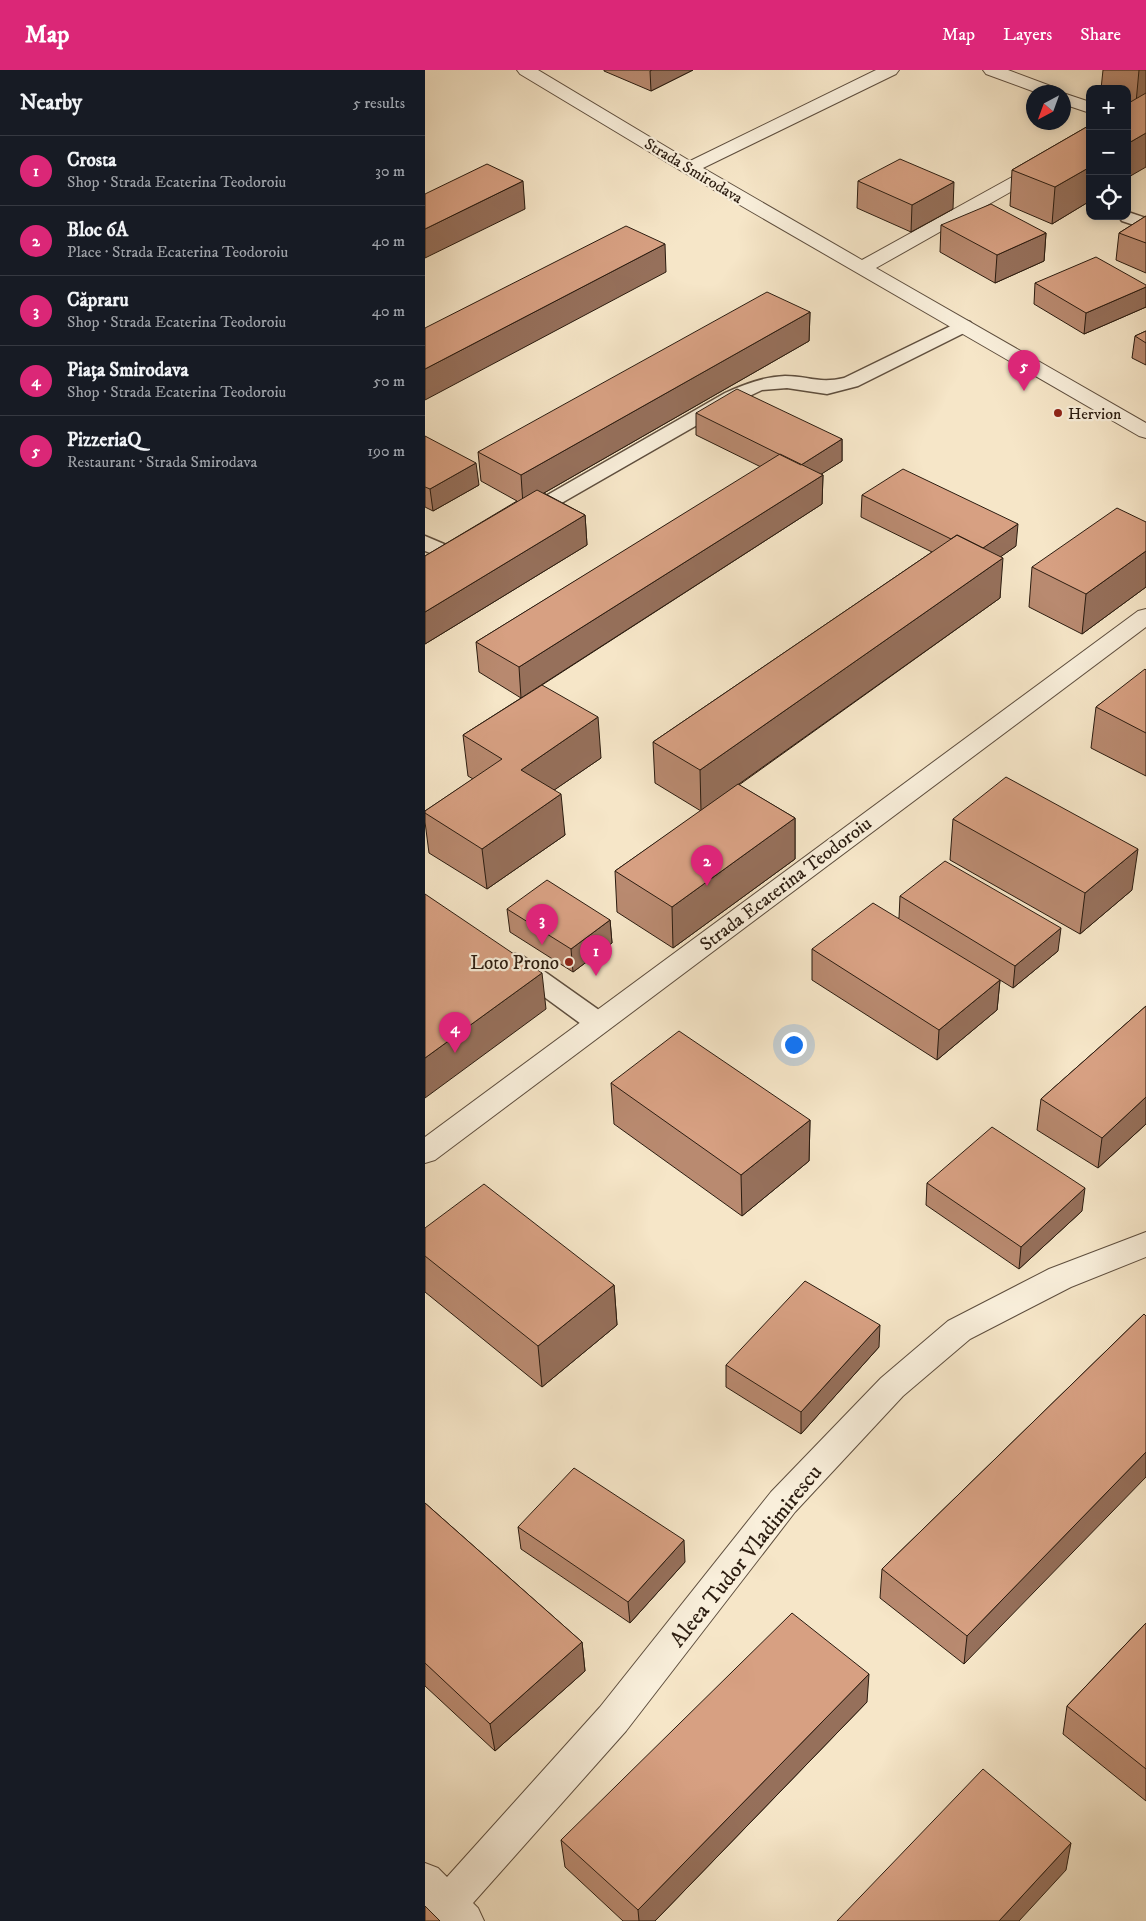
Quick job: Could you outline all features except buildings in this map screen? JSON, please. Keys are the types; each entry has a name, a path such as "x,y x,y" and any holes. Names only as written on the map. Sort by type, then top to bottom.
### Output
{"street":[{"name":"Strada Smirodava","path":"527,70 689,168 1146,432"},
{"path":"689,168 890,70"},
{"path":"991,70 1031,85"},
{"path":"1071,101 1086,107"},
{"path":"862,268 1086,141"},
{"name":"Strada Ecaterina Teodoroiu","path":"425,1152 597,1022 1146,616"},
{"name":"Aleea Tudor Vladimirescu","path":"446,1902 613,1719 783,1502 892,1387 959,1330 1059,1278 1146,1244"}],"lane":[{"path":"1131,218 1146,224"},
{"path":"506,522 551,501 732,397 758,385 787,382 827,388 851,382 963,326"},
{"path":"425,542 452,548 425,563"},
{"path":"493,947 597,1022"}],"place":[{"name":"PizzeriaQ","path":"1024,391"},
{"name":"Hervion","path":"1058,413"},
{"name":"Bloc 6A","path":"707,886"},
{"name":"Căpraru","path":"542,945"},
{"name":"Loto Prono","path":"569,962"},
{"name":"Crosta","path":"596,976"},
{"name":"Piața Smirodava","path":"455,1053"}]}
